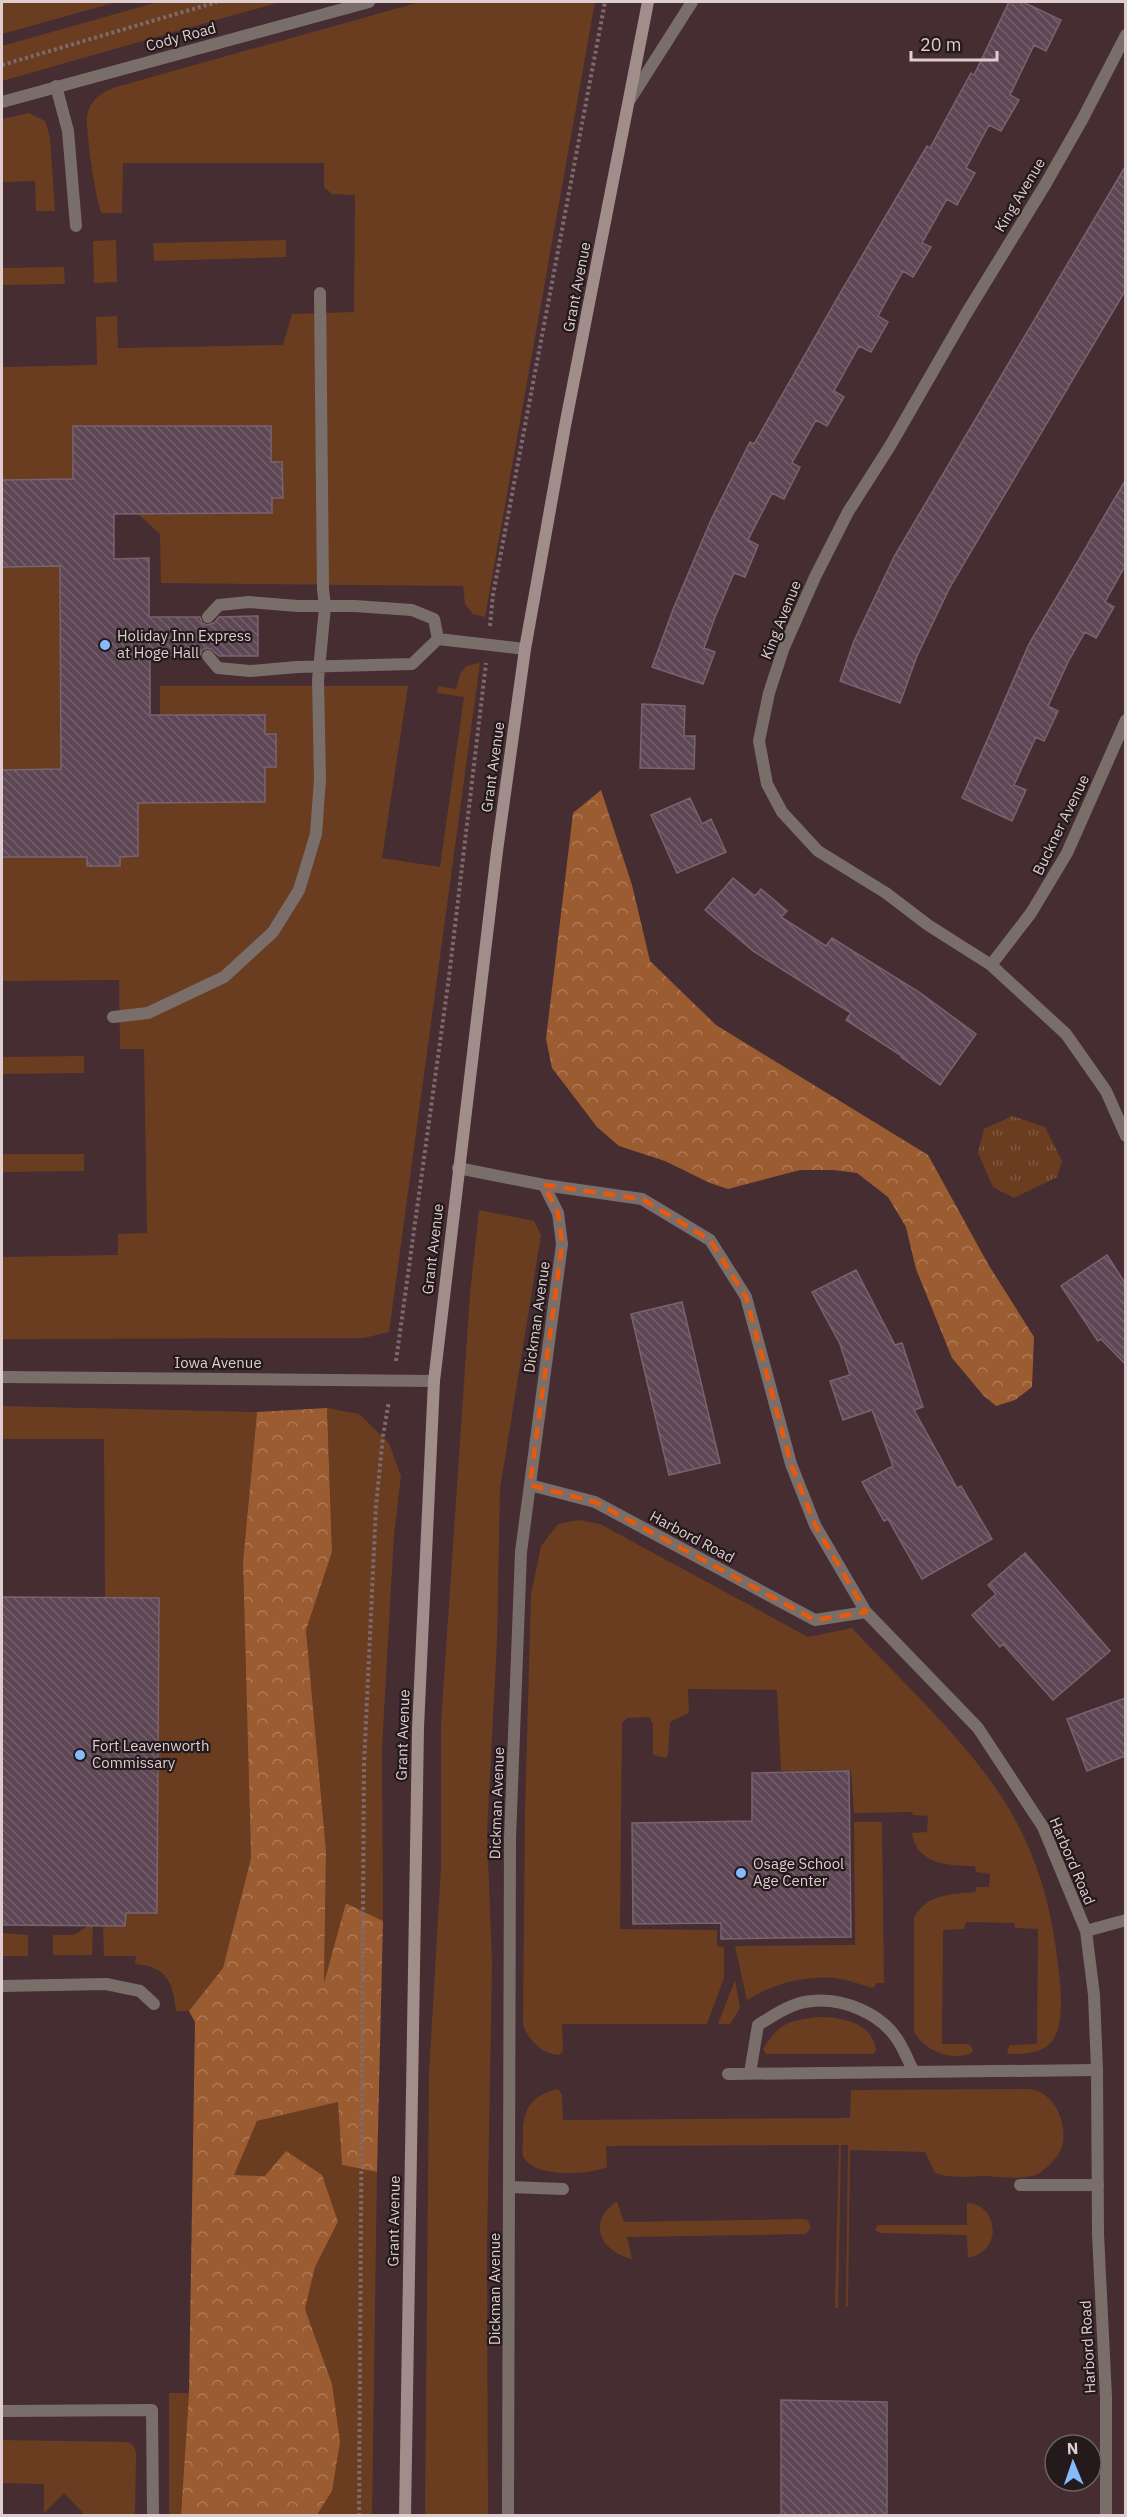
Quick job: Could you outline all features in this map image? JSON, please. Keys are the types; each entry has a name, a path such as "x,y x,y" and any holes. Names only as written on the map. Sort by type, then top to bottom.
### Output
{"main road":[{"name":"Grant Avenue","path":"405,2516 418,1728 434,1380 497,851 525,649 565,426 648,2"}],"street":[{"name":"Cody Road","path":"2,102 369,2"},
{"path":"628,102 692,2"},
{"name":"King Avenue","path":"1125,35 1082,120 1045,185 966,314 890,446 848,512 815,577 784,647 769,693 759,741 767,784 782,812 818,851 885,893 928,925 990,965 1066,1034 1106,1091 1125,1136"},
{"path":"56,86 68,131 76,226"},
{"path":"113,1017 148,1013 224,977 273,932 299,890 316,834 320,779 320,666 325,607 322,589 320,293"},
{"path":"208,617 219,605 249,602 412,610 434,619 438,639"},
{"path":"438,639 525,649"},
{"path":"208,656 218,668 250,671 320,666 412,664 438,639"},
{"name":"Buckner Avenue","path":"990,965 1031,913 1067,853 1125,720"},
{"path":"458,1168 544,1185 642,1199 710,1240 746,1297 791,1464 815,1525 866,1612"},
{"name":"Dickman Avenue","path":"508,2516 510,1838 521,1552 562,1244 558,1212 544,1185"},
{"name":"Iowa Avenue","path":"2,1377 434,1380"},
{"name":"Harbord Road","path":"530,1485 595,1502 815,1620 866,1612 978,1728 1043,1827 1086,1930 1094,1995 1106,2397 1106,2516"},
{"path":"1086,1930 1125,1920"},
{"path":"2,1986 106,1984 140,1991 154,2004"},
{"path":"750,2073 758,2025 782,2010 812,2001 843,2003 875,2016 897,2037 914,2072"},
{"path":"728,2074 1097,2070"},
{"path":"1020,2185 1098,2185"},
{"path":"510,2187 563,2189"},
{"path":"2,2411 152,2410 153,2516"}],"path":[{"path":"2,65 217,2"}],"highlighted area":[{"path":"544,1185 642,1199 710,1240 746,1297 791,1464 815,1525 866,1612 815,1620 595,1502 530,1485 562,1244 558,1213"}],"green space":[{"path":"2,2 117,2 2,34"},
{"path":"158,2 280,2 2,81 2,46"},
{"path":"420,2 595,2 485,617 473,614 465,604 463,586 161,583 160,534 137,513 272,513 272,498 283,498 282,462 271,462 270,426 73,426 73,479 2,480 2,367 97,365 96,317 117,316 118,348 283,345 292,314 354,312 355,195 332,194 324,187 324,163 123,163 122,213 102,213 89,148 87,115 89,109 98,97 116,87"},
{"path":"29,113 45,121 50,137 55,211 36,211 35,181 2,182 2,119"},
{"path":"116,240 117,282 94,283 93,241"},
{"path":"286,240 286,257 154,261 153,243"},
{"path":"64,267 65,284 2,285 2,268"},
{"path":"60,566 61,727 96,769 2,770 2,567"},
{"path":"480,663 389,1332 364,1338 2,1339 2,1257 118,1255 118,1234 147,1233 144,1049 120,1049 119,980 2,981 2,857 87,857 87,866 120,857 138,856 138,803 265,802 265,767 276,766 276,735 265,734 265,715 160,715 160,686 408,686 382,858 440,867 464,697 437,693 438,686 456,689 460,674 466,666"},
{"path":"601,790 632,885 650,961 716,1025 928,1155 988,1264 1034,1337 1032,1387 1015,1400 996,1406 983,1395 952,1358 916,1269 906,1227 888,1197 857,1173 800,1170 728,1189 710,1183 665,1161 619,1146 597,1127 552,1068 546,1039 573,813"},
{"path":"84,1056 84,1073 2,1074 2,1057"},
{"path":"1012,1116 1045,1127 1062,1161 1057,1177 1014,1198 993,1187 978,1153 984,1129"},
{"path":"2,1154 84,1154 84,1171 2,1172"},
{"path":"479,1210 534,1221 541,1235 500,1489 497,1641 487,1833 492,1963 487,2249 488,2515 425,2516 429,2073 441,1867 441,1723 470,1294"},
{"path":"2,1406 257,1412 243,1562 251,1858 223,1968 189,2011 176,2011 170,1984 161,1972 146,1965 135,1964 136,1956 104,1956 103,1926 125,1926 126,1913 157,1912 159,1598 105,1597 104,1439 2,1439"},
{"path":"327,1408 359,1414 389,1443 401,1476 394,1535 382,1747 383,1921 347,1903 324,1986 326,1851 306,1630 332,1552"},
{"path":"327,1408 332,1552 306,1630 326,1851 324,1983 346,1903 383,1921 377,2172 342,2165 338,2102 257,2121 234,2175 265,2176 286,2151 322,2175 338,2222 315,2267 305,2309 332,2384 340,2442 332,2491 317,2515 181,2515 189,2393 195,2022 189,2011 223,1968 251,1858 243,1562 257,1412"},
{"path":"579,1520 600,1524 808,1637 852,1628 951,1732 1003,1799 1023,1834 1038,1871 1053,1929 1061,2003 1058,2028 1050,2044 1043,2049 1023,2054 1009,2054 1007,2051 1010,2045 1037,2044 1038,1929 1015,1928 1014,1923 966,1922 964,1929 943,1930 942,2044 968,2044 972,2047 973,2052 957,2056 948,2055 939,2053 924,2044 914,2031 914,1918 919,1910 932,1900 948,1895 975,1892 977,1887 989,1887 990,1874 976,1872 975,1866 936,1862 920,1852 912,1833 927,1832 928,1816 913,1815 912,1812 854,1813 851,1770 781,1771 777,1690 688,1689 689,1713 670,1722 666,1758 653,1755 653,1724 649,1717 627,1718 622,1723 620,1929 717,1930 717,1946 724,1947 724,1978 707,2024 562,2024 563,2051 559,2055 547,2052 533,2041 523,2025 525,1813 531,1595 541,1546 558,1524"},
{"path":"854,1822 882,1822 884,1983 877,1983 873,1988 841,1979 805,1979 769,1989 747,2000 735,1946 855,1945"},
{"path":"88,1926 93,1926 92,1955 53,1955 53,1935 74,1935"},
{"path":"2,1933 28,1935 28,1956 2,1956"},
{"path":"735,1980 740,2008 730,2024 718,2024"},
{"path":"818,2017 846,2020 862,2027 874,2041 876,2051 873,2054 766,2054 763,2049 774,2034 785,2025"},
{"path":"558,2089 562,2095 563,2120 850,2118 851,2090 1030,2089 1039,2091 1053,2103 1061,2119 1063,2138 1061,2150 1056,2158 1041,2172 1029,2177 947,2176 935,2173 925,2152 850,2150 848,2306 846,2307 848,2145 841,2145 838,2308 835,2308 839,2145 606,2146 607,2167 588,2172 551,2172 530,2164 524,2158 523,2130 526,2113 533,2101"},
{"path":"338,2102 342,2165 377,2172 372,2515 317,2515 332,2491 332,2384 305,2309 315,2267 338,2223 265,2176 233,2175 257,2121"},
{"path":"617,2201 624,2222 803,2219 808,2220 811,2229 805,2234 627,2237 632,2259 612,2249 601,2234 602,2218"},
{"path":"967,2203 985,2210 993,2228 988,2246 980,2253 968,2258 967,2235 880,2233 875,2230 878,2225 967,2225"},
{"path":"169,2393 189,2393 181,2515 169,2515"},
{"path":"2,2440 128,2442 134,2446 136,2453 135,2515 85,2515 64,2493 44,2513 44,2484 2,2483"}],"building":[{"path":"1009,2 1023,2 1061,20 1046,51 1034,45 1010,95 1019,100 1001,131 989,125 966,168 975,173 957,205 947,199 922,243 931,247 913,277 903,271 878,316 888,322 871,352 859,346 834,391 844,397 827,426 816,420 792,463 800,467 784,499 772,493 748,540 758,545 745,577 734,573 715,617 704,648 715,652 703,684 652,667 674,607 711,520 750,442 754,444 927,146 930,148 971,73 974,75"},
{"path":"1125,167 1125,291 950,587 917,656 900,703 840,681 854,641 895,555"},
{"name":"Holiday Inn Express at Hoge Hall","path":"73,426 271,426 271,462 282,462 283,498 272,498 272,513 114,514 114,559 149,558 149,617 200,617 202,623 207,625 214,623 219,617 258,616 258,656 219,656 207,648 202,650 200,656 150,655 150,715 265,715 265,734 276,734 276,767 265,767 265,802 138,803 138,856 120,857 120,866 87,866 87,857 2,857 2,770 61,769 60,566 2,567 2,480 73,479"},
{"path":"1125,481 1125,566 1105,602 1114,607 1096,638 1085,632 1068,662 1048,706 1058,711 1044,741 1036,737 1014,785 1026,790 1012,821 962,798 1029,644"},
{"path":"642,704 685,706 684,736 695,736 694,769 640,768"},
{"path":"690,798 702,824 711,819 726,852 677,873 651,815"},
{"path":"733,878 755,896 761,889 787,911 781,917 826,946 832,938 919,992 976,1034 940,1085 902,1056 846,1020 851,1013 753,951 705,910"},
{"path":"1107,1255 1125,1283 1125,1364 1101,1339 1098,1341 1061,1286"},
{"path":"856,1270 895,1345 902,1343 923,1407 914,1410 957,1488 961,1486 992,1539 922,1579 888,1519 884,1521 862,1482 893,1466 872,1410 843,1420 830,1381 850,1375 840,1344 812,1292"},
{"path":"682,1302 720,1463 669,1475 631,1314"},
{"path":"1025,1553 1110,1651 1053,1700 1003,1644 1000,1647 972,1615 996,1594 988,1585"},
{"name":"Fort Leavenworth Commissary","path":"2,1597 159,1598 157,1913 126,1913 125,1926 2,1925"},
{"path":"1125,1698 1125,1756 1087,1771 1067,1719"},
{"name":"Osage School Age Center","path":"849,1771 851,1937 721,1939 721,1923 633,1924 632,1823 752,1821 752,1773"},
{"path":"781,2400 887,2402 887,2516 781,2516"}],"place":[{"name":"Holiday Inn Express at Hoge Hall","path":"105,645"},
{"name":"Fort Leavenworth Commissary","path":"80,1755"},
{"name":"Osage School Age Center","path":"741,1873"}]}
